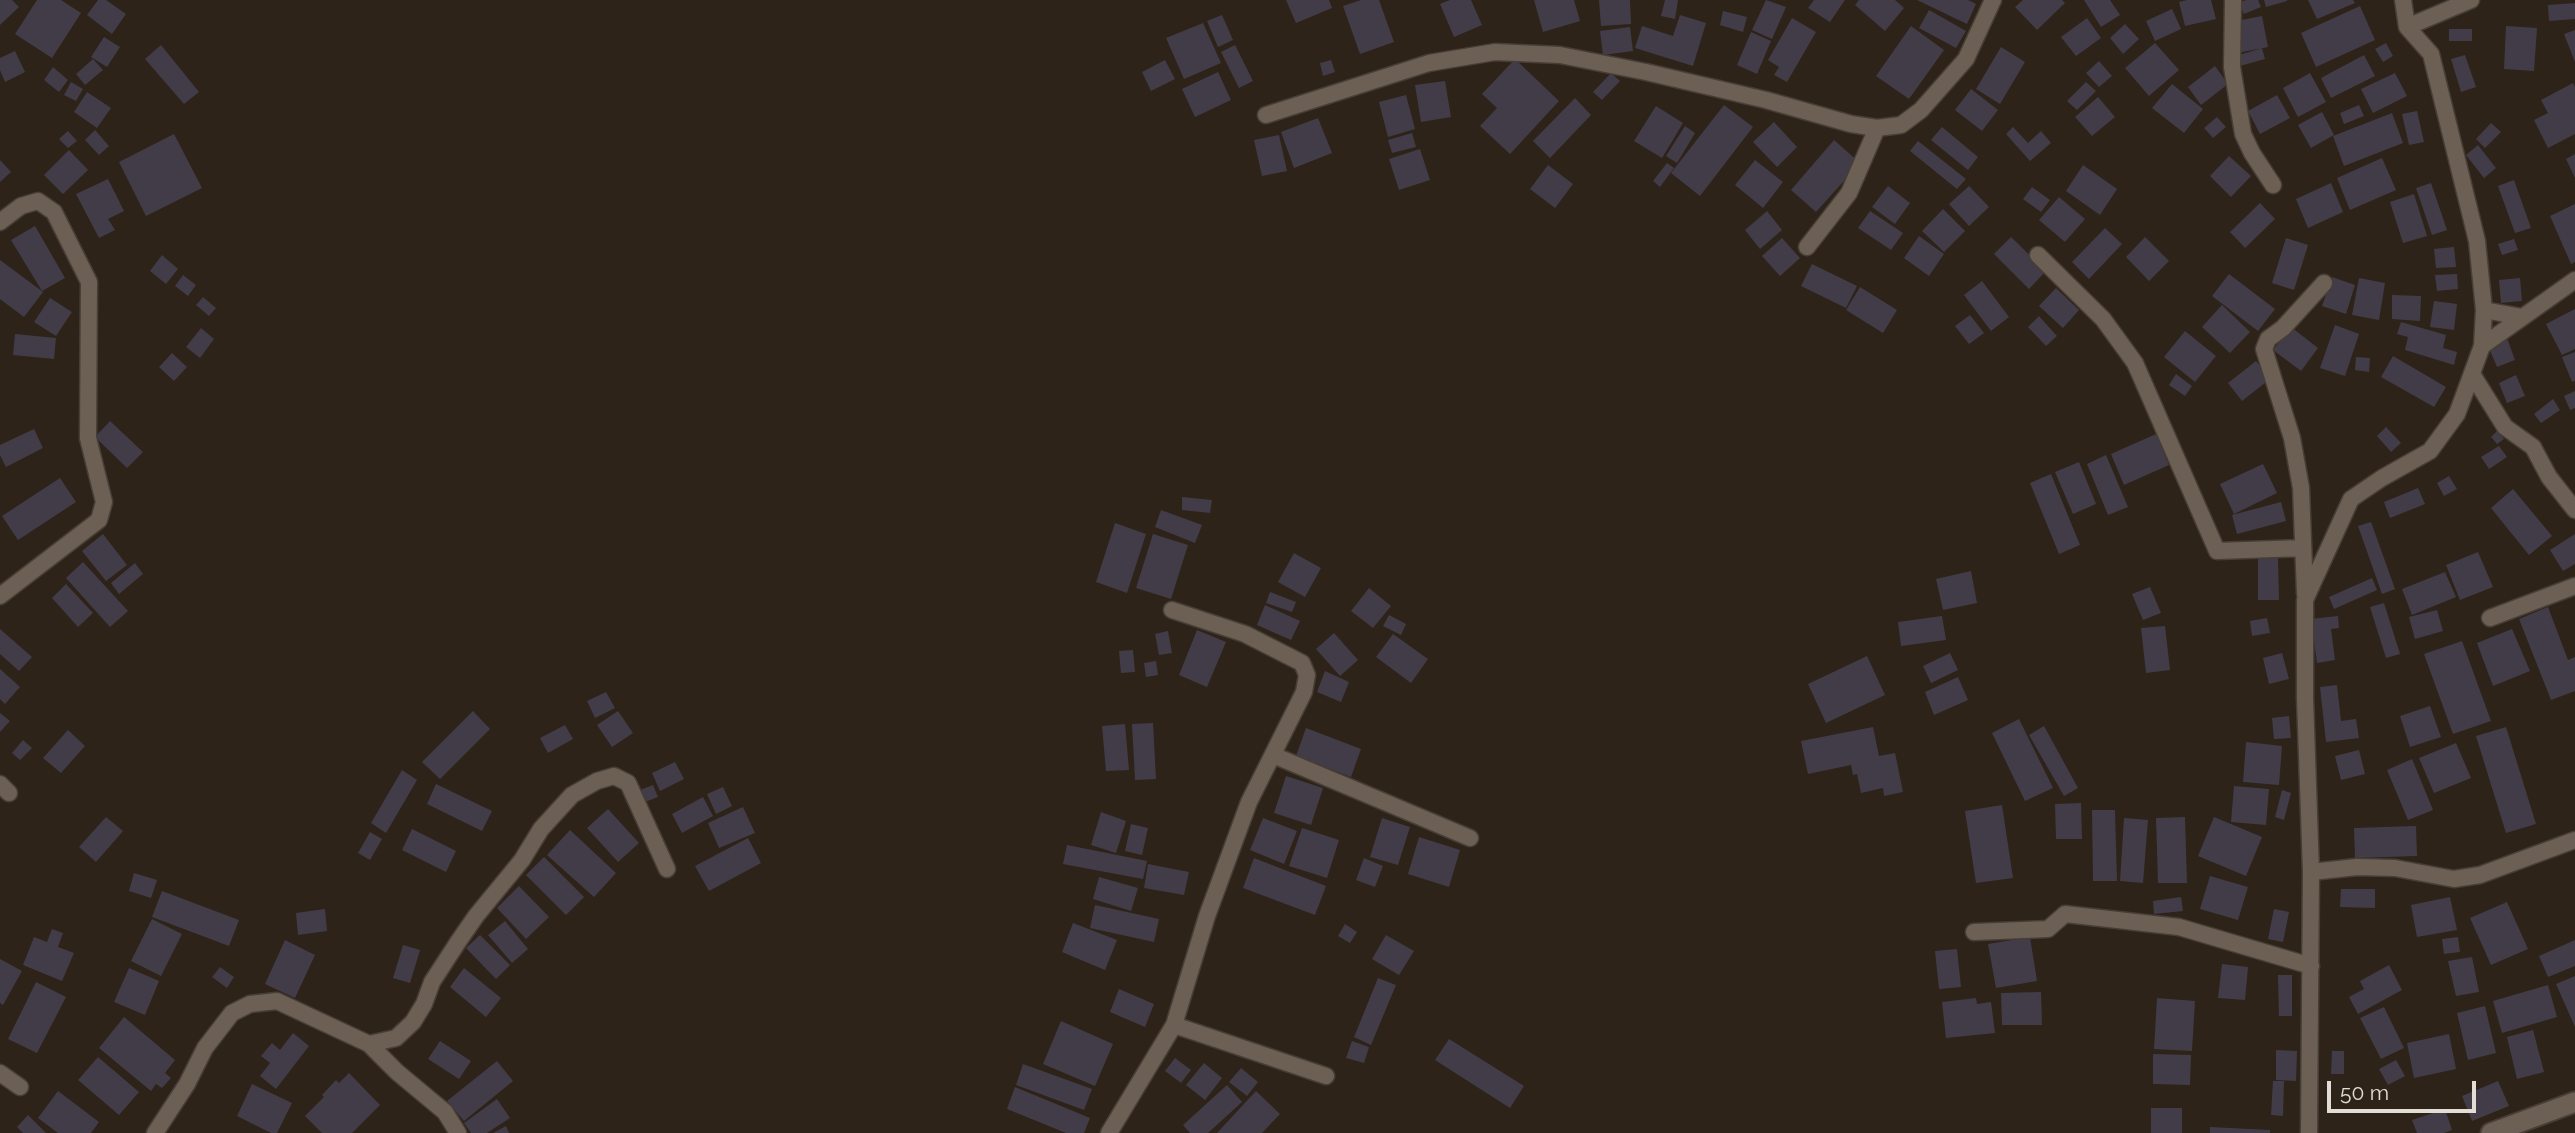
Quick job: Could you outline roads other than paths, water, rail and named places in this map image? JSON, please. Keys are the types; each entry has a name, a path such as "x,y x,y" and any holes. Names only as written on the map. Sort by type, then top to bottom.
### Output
{"street":[{"path":"1266,114 1429,63 1495,52 1560,55 1766,100 1851,124 1877,128 1901,125 1921,110 1966,59 1993,0"},
{"path":"2233,0 2232,67 2243,134 2273,185"},
{"path":"2305,600 2351,499 2430,451 2457,414 2482,346 2484,310 2477,241 2431,54 2407,27 2403,0"},
{"path":"2407,27 2471,0"},
{"path":"1807,247 1849,193 1877,128"},
{"path":"0,222 21,206 38,201 54,212 89,282 88,439 104,502 99,520 0,596"},
{"path":"2038,255 2103,319 2135,363 2217,551 2303,548"},
{"path":"2482,346 2575,280"},
{"path":"2309,1133 2311,872 2301,488 2292,438 2264,349 2268,339 2283,328 2324,283"},
{"path":"2484,310 2522,317"},
{"path":"2472,374 2505,427 2533,447 2549,477 2575,510"},
{"path":"2490,618 2575,586"},
{"path":"1109,1133 1174,1025 1207,916 1249,802 1304,692 1307,676 1302,663 1245,634 1172,610"},
{"path":"1273,755 1470,838"},
{"path":"369,1044 396,1038 413,1022 424,1004 432,982 476,916 522,860 541,829 572,795 597,781 614,776 628,783 667,869"},
{"path":"2311,872 2357,867 2395,867 2454,879 2480,875 2575,840"},
{"path":"1974,932 2048,929 2065,914 2179,927 2311,966"},
{"path":"155,1133 187,1084 205,1048 232,1013 250,1004 277,1001 369,1044 397,1072 445,1111 458,1133"},
{"path":"1174,1025 1326,1076"},
{"path":"0,1073 20,1087"},
{"path":"2491,1133 2575,1102"}]}
